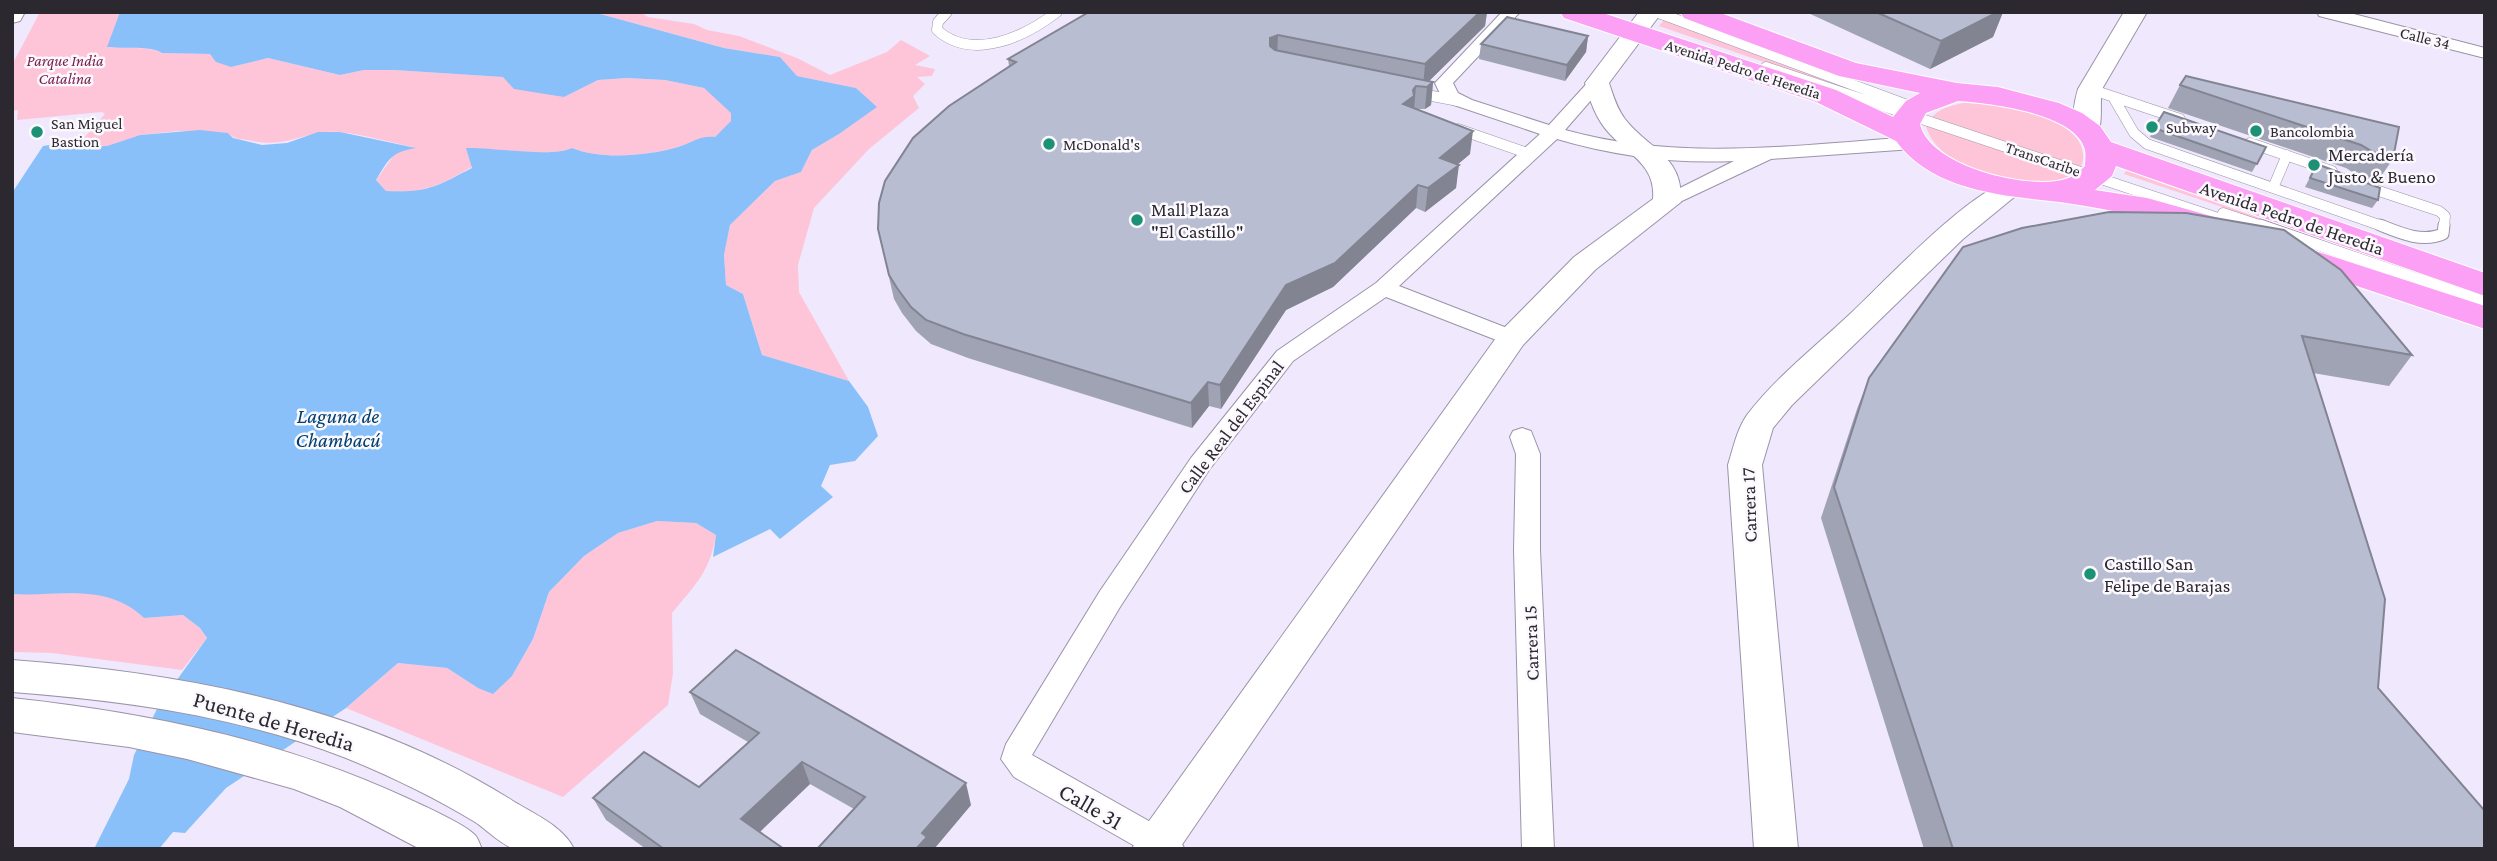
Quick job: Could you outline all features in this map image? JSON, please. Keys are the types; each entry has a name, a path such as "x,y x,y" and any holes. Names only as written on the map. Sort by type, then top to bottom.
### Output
{"highway":[{"name":"Avenida Pedro de Heredia","path":"1573,12 1645,21 1826,96 1910,125 1929,158 1980,182 2010,189 2045,191 2116,202 2201,222 2485,318"},
{"name":"Avenida Pedro de Heredia","path":"1693,12 1849,70 1901,83 1958,92 1995,94 2043,106 2067,117 2096,157 2174,177 2485,285"},
{"path":"1910,125 1940,94 1958,92"},
{"path":"2045,191 2074,187 2096,157"}],"main road":[{"path":"2096,157 2087,100 2102,93 2136,12"},
{"name":"Calle Real del Espinal","path":"1597,83 1645,21"},
{"path":"1160,847 1512,338 1591,255 1667,202 1668,178 1652,154 1632,140 1610,116 1597,83"},
{"name":"Carrera 17","path":"1776,849 1745,466 1758,424 1781,397 1953,233 1988,203 2010,189"},
{"name":"Puente de Heredia","path":"12,676 162,691 215,701 317,728 418,768 474,798 552,849"},
{"name":"Puente de Heredia","path":"12,715 102,725 228,750 300,772 369,800 460,849"}],"street":[{"path":"1512,12 1444,83 1446,90 1458,101 1540,144 1699,157 1767,153 1910,125"},
{"name":"Calle 34","path":"2325,12 2485,53"},
{"name":"Calle Real del Espinal","path":"1016,759 1021,744 1110,599 1200,464 1284,356 1384,288 1540,144 1597,83"},
{"path":"1667,202 1767,153"},
{"path":"1384,288 1512,338"},
{"name":"Carrera 15","path":"1522,438 1528,454 1527,550 1538,849"},
{"name":"Calle 31","path":"1016,759 1025,768 1160,847"}],"lane":[{"path":"947,12 938,21 937,27 942,34 962,44 976,45 1005,42 1038,27 1057,12"},
{"path":"1599,12 1645,21"},
{"path":"1406,90 1458,101"},
{"path":"2102,93 2187,122"},
{"path":"2102,93 2134,133 2147,144 2410,236 2433,238 2443,234 2445,216 2439,211 2354,182"},
{"path":"1442,123 1540,144"},
{"name":"TransCaribe","path":"1910,125 2096,157 2485,302"},
{"path":"1496,136 1540,144"},
{"path":"2237,138 2344,175"},
{"path":"2273,188 2287,155"},
{"name":"TransCaribe","path":"2096,157 2485,311"},
{"path":"2410,236 2426,264"}],"green space":[{"name":"Parque India Catalina","path":"40,12 120,12 108,46 152,49 162,53 211,54 231,67 268,58 340,75 364,70 394,70 503,77 564,97 598,80 665,80 704,88 732,113 731,122 715,137 639,154 597,154 572,148 551,152 467,149 472,167 432,187 412,191 386,191 376,180 397,151 413,147 347,133 326,132 274,143 240,139 228,133 178,131 140,135 107,146 75,148 105,114 102,112 17,120 18,110 12,111 12,65"},
{"path":"593,12 640,12 648,17 694,24 707,30 739,36 797,58 830,75 887,52 901,40 930,56 915,65 935,69 932,76 917,77 925,84 913,96 919,108 869,149 814,208 798,265 799,292 849,381 762,355 743,294 726,285 724,255 730,225 775,181 801,172 812,150 876,107 856,88 797,76 780,57 724,48"},
{"path":"1664,20 1853,89 1851,92 1659,26"},
{"path":"1963,103 2014,109 2053,121 2079,141 2083,155 2082,165 2074,173 2057,180 2037,183 1990,176 1968,168 1934,142 1926,126 1941,110"},
{"path":"2129,165 2156,181 2407,266 2427,276 2124,174"},
{"path":"657,521 696,523 716,535 706,569 672,613 673,673 668,705 563,797 346,708 398,663 447,668 478,688 512,676 533,639 549,592 584,556 618,533"},
{"path":"97,593 130,605 144,618 183,615 200,628 207,638 182,670 52,653 12,652 12,594"}],"water":[{"name":"Laguna de Chambacú","path":"120,12 593,12 724,48 780,57 797,76 856,88 877,107 812,150 801,172 775,181 730,225 724,255 726,285 743,294 762,355 849,381 868,407 878,436 855,461 830,465 821,486 833,497 780,539 770,529 713,557 716,535 696,523 657,521 618,533 584,556 549,592 533,639 512,676 493,694 478,688 447,668 398,663 346,708 226,788 185,833 173,832 159,849 94,849 129,779 134,755 159,705 207,638 200,628 183,615 144,618 114,599 98,595 12,594 12,193 43,146 82,140 77,147 107,146 140,135 200,130 228,133 233,138 262,145 287,143 318,132 340,132 416,148 396,154 376,180 386,191 412,191 432,187 472,168 466,148 551,152 572,148 611,155 653,153 705,137 715,137 731,121 731,113 704,88 665,80 598,80 564,97 514,89 503,77 394,70 364,70 340,75 268,58 231,67 216,62 210,54 162,53 144,48 107,47"}],"building":[{"name":"Mall Plaza \"El Castillo\"","path":"1089,12 1480,12 1425,64 1278,35 1270,38 1270,46 1275,50 1433,82 1427,87 1416,86 1413,90 1414,96 1403,104 1473,131 1440,158 1459,165 1428,188 1418,185 1335,263 1286,285 1220,385 1208,382 1191,403 963,334 926,320 911,307 889,275 878,229 879,203 885,181 913,138 949,106 1016,62 1008,59"},
{"path":"1876,12 1998,12 1941,41"},
{"path":"1507,17 1588,36 1567,65 1481,44"},
{"path":"2186,76 2399,127 2393,159 2361,145 2180,85"},
{"path":"2164,112 2266,147 2257,164 2154,128"},
{"path":"2317,164 2380,188 2378,200 2310,178"},
{"name":"Castillo San Felipe de Barajas","path":"2109,212 2186,213 2284,230 2341,270 2412,355 2302,336 2385,599 2378,688 2485,811 2485,849 1953,849 1834,487 1869,378 1963,247 2022,228"},
{"path":"736,650 966,783 922,833 927,837 916,849 817,849 865,797 802,762 741,819 784,849 664,849 593,798 644,752 699,787 759,733 690,692"}],"place":[{"name":"Subway","path":"2152,127"},
{"name":"Bancolombia","path":"2256,131"},
{"name":"San Miguel Bastion","path":"37,132"},
{"name":"McDonald's","path":"1049,144"},
{"name":"Mercadería Justo & Bueno","path":"2314,165"},
{"name":"Mall Plaza \"El Castillo\"","path":"1137,220"},
{"name":"Castillo San Felipe de Barajas","path":"2090,574"}]}
